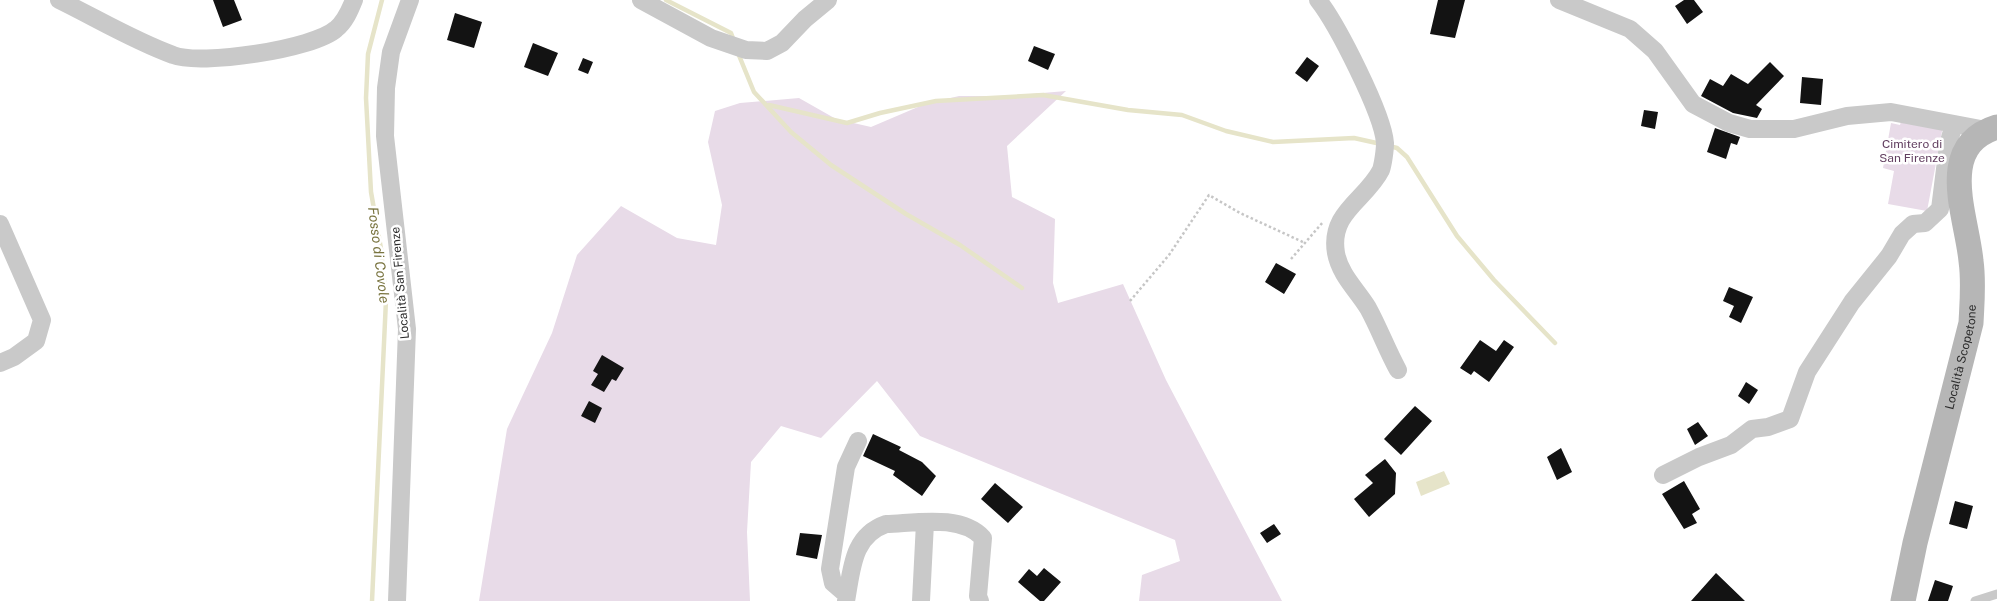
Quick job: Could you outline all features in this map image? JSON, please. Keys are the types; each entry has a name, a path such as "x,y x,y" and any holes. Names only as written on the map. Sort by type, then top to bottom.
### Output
{"main road":[{"name":"Località Scopetone","path":"1904,601 1916,543 1971,323 1973,293 1971,260 1961,215 1960,162 1966,148 1991,128"}],"street":[{"path":"59,0 174,56 198,58 226,57 286,48 321,38 336,29 350,12 354,0"},
{"name":"Località San Firenze","path":"397,601 407,329 385,136 386,88 391,52 410,0"},
{"path":"641,0 710,38 746,50 767,51 782,43 805,19 828,0"},
{"path":"1318,0 1353,61 1374,107 1385,143 1381,169 1347,208 1337,229 1336,253 1345,276 1368,308 1398,370"},
{"path":"1559,0 1630,29 1655,50 1694,104 1750,130 1794,129 1847,116 1890,112 1954,124 1991,128"},
{"path":"1663,475 1698,457 1731,445 1752,429 1768,428 1790,418 1807,372 1852,302 1889,256 1902,234 1914,224 1925,223 1940,209 1948,146 1954,124"},
{"path":"0,224 42,320 36,341 14,357 0,364"},
{"path":"846,598 833,583 830,569 846,467 858,441"},
{"path":"846,598 859,543 876,527 886,524 953,522 976,530 983,538 978,596 980,601"},
{"path":"921,601 925,523"}],"lane":[{"path":"1975,601 1997,594"}],"path":[{"path":"1130,301 1169,255 1209,195 1240,213 1305,243"}],"green space":[{"path":"1066,91 1007,146 1012,197 1055,219 1053,283 1058,303 1123,284 1166,380 1282,601 1139,601 1142,575 1180,561 1175,540 920,436 877,381 821,438 781,426 751,462 747,532 750,601 479,601 507,429 552,333 577,255 621,206 677,238 716,245 722,205 708,142 715,111 740,103 799,98 836,119 871,127 925,104 959,96 1006,96"},
{"name":"Cimitero di San Firenze","path":"1902,118 1943,126 1927,211 1888,204 1894,171 1883,168 1891,123 1900,125"}],"shaded area":[{"path":"1444,471 1450,484 1421,496 1416,482"}],"building":[{"path":"213,0 234,0 242,20 223,27"},
{"path":"1438,0 1465,0 1455,38 1430,34"},
{"path":"1684,0 1694,0 1703,12 1687,24 1675,6"},
{"path":"455,13 482,22 474,48 447,40"},
{"path":"533,43 558,53 548,76 524,67"},
{"path":"1034,46 1055,54 1048,70 1028,61"},
{"path":"1307,57 1319,66 1307,82 1295,73"},
{"path":"583,58 593,62 588,74 578,70"},
{"path":"1770,62 1784,76 1756,105 1762,109 1757,118 1733,113 1701,96 1710,79 1723,86 1731,74 1748,84"},
{"path":"1802,77 1823,79 1821,105 1800,103"},
{"path":"1644,110 1658,112 1655,129 1641,126"},
{"path":"1715,128 1740,137 1737,145 1731,143 1726,159 1707,152"},
{"path":"1276,263 1296,274 1284,294 1265,282"},
{"path":"1729,287 1753,297 1741,323 1729,317 1734,306 1723,301"},
{"path":"1480,340 1496,351 1504,340 1514,347 1489,382 1474,371 1471,375 1460,368"},
{"path":"602,355 624,368 616,381 612,379 604,392 591,385 598,374 593,371"},
{"path":"1746,382 1758,390 1749,404 1738,396"},
{"path":"589,401 602,408 595,423 581,416"},
{"path":"1415,406 1432,421 1401,455 1384,439"},
{"path":"1698,422 1708,436 1695,445 1687,429"},
{"path":"873,434 901,447 899,450 922,462 936,476 922,496 893,475 895,471 863,456"},
{"path":"1561,448 1572,472 1557,480 1547,457"},
{"path":"1385,459 1396,473 1395,494 1369,517 1354,499 1373,483 1365,475"},
{"path":"1684,481 1700,509 1692,514 1697,523 1684,529 1662,494"},
{"path":"995,483 1023,507 1008,523 981,499"},
{"path":"1955,501 1973,506 1967,529 1949,524"},
{"path":"1274,524 1281,534 1267,543 1260,533"},
{"path":"800,533 822,535 817,559 796,555"},
{"path":"1044,568 1061,582 1044,601 1040,601 1018,582 1029,569 1037,576"},
{"path":"1716,573 1745,601 1691,601"},
{"path":"1935,580 1953,586 1948,601 1928,601"}],"waterway":[{"name":"Fosso di Covole","path":"372,601 386,300 381,249 371,192 366,98 368,54 382,0"},
{"path":"666,0 731,33 734,41"},
{"path":"738,53 754,92 791,132 831,165 906,214 960,245 1022,288"},
{"path":"769,105 847,123 880,113 936,101 1043,95 1128,110 1182,115 1226,131 1273,142 1354,138 1381,144"},
{"path":"1389,146 1397,148 1407,157 1457,236 1494,280 1555,343"}]}
